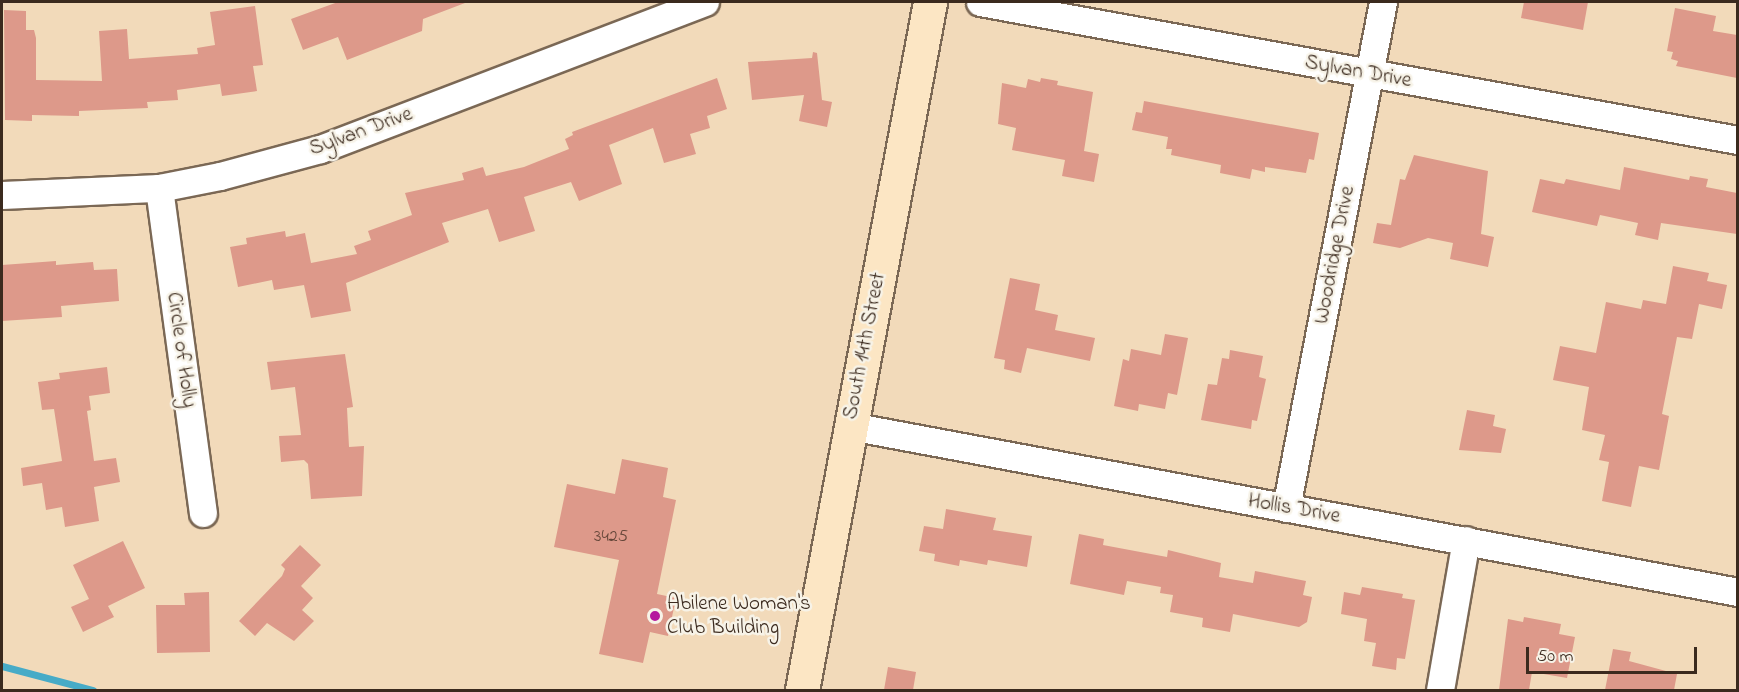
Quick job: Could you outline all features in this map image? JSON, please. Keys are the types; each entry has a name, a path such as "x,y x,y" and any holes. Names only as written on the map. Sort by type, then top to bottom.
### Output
{"main road":[{"name":"South 14th Street","path":"802,690 930,2"}],"street":[{"name":"Sylvan Drive","path":"2,195 72,195 159,188 220,176 320,149 705,2"},
{"name":"Sylvan Drive","path":"980,2 1737,140"},
{"name":"Woodridge Drive","path":"1286,508 1383,2"},
{"name":"Circle of Holly","path":"159,188 203,513"},
{"name":"Hollis Drive","path":"850,426 1286,508 1736,587"},
{"path":"1440,690 1466,540"}],"building":[{"path":"338,2 465,3 423,19 422,31 347,60 338,37 303,50 291,19"},
{"path":"1524,2 1588,2 1583,30 1521,18"},
{"path":"255,6 263,65 253,66 257,91 222,96 220,84 177,90 178,100 147,102 148,108 79,111 79,116 32,115 32,121 5,120 4,10 26,11 26,30 34,30 36,38 36,80 102,81 99,31 127,29 129,59 198,54 197,48 215,45 210,12"},
{"path":"1675,8 1716,16 1713,31 1737,35 1737,78 1676,66 1678,61 1671,59 1673,52 1667,51"},
{"path":"813,52 817,53 822,100 832,102 827,127 799,121 804,95 752,100 748,62 812,58"},
{"path":"717,78 727,109 707,116 710,128 690,134 696,154 664,163 653,128 609,145 622,184 579,201 571,182 524,197 535,231 499,242 488,209 442,223 449,242 346,283 351,311 311,318 304,285 274,290 272,280 238,287 230,247 247,244 246,238 285,231 286,237 305,233 311,263 357,254 354,246 371,240 368,231 412,215 405,193 464,180 462,173 483,167 486,176 524,167 569,149 565,139 573,135 572,132"},
{"path":"1041,78 1058,81 1057,85 1093,92 1084,151 1099,154 1094,182 1062,176 1065,160 1012,150 1016,128 998,124 1002,83 1026,88 1028,79 1040,82"},
{"path":"1144,101 1319,133 1314,160 1309,159 1306,173 1265,167 1265,172 1252,169 1250,179 1220,173 1221,165 1171,155 1172,149 1166,149 1168,137 1132,130 1136,112 1142,113"},
{"path":"1414,155 1488,171 1481,234 1494,237 1488,267 1450,259 1453,243 1428,238 1400,248 1373,243 1377,223 1391,225 1400,179 1405,180"},
{"path":"1624,167 1689,180 1690,176 1708,179 1706,187 1737,193 1737,234 1661,223 1658,240 1635,235 1638,223 1600,215 1597,226 1532,212 1540,179 1564,184 1566,179 1620,190"},
{"path":"56,261 56,265 93,262 94,270 117,269 119,301 61,306 62,317 2,321 2,265"},
{"path":"1673,266 1709,273 1707,281 1727,285 1722,309 1699,304 1692,339 1677,337 1662,414 1669,416 1659,470 1639,466 1631,507 1602,501 1609,462 1599,460 1605,435 1582,430 1589,387 1553,380 1560,346 1596,353 1606,302 1641,309 1643,300 1666,304"},
{"path":"1010,278 1040,284 1035,310 1058,315 1055,330 1095,338 1090,361 1027,348 1021,373 1004,369 1005,360 994,358"},
{"path":"1165,334 1188,338 1177,395 1168,393 1165,409 1139,404 1138,411 1114,406 1123,359 1129,361 1131,349 1161,355"},
{"path":"1230,350 1263,356 1259,377 1266,379 1257,421 1252,420 1251,429 1201,420 1208,384 1217,385 1222,358 1229,359"},
{"path":"345,354 353,407 347,408 349,447 364,446 362,496 311,499 308,464 304,460 281,462 279,436 301,435 295,387 271,390 267,362"},
{"path":"107,367 110,393 89,396 91,410 87,411 94,461 116,458 120,482 94,487 99,521 65,527 62,507 46,510 42,483 23,486 21,468 62,461 54,409 42,410 38,382 60,379 59,373"},
{"path":"1467,410 1495,415 1493,426 1506,429 1501,453 1459,450"},
{"path":"622,459 668,468 663,497 676,500 657,594 676,598 668,636 650,632 643,663 599,654 619,560 554,547 567,484 615,494"},
{"path":"946,509 996,518 993,530 1032,536 1027,567 988,560 987,565 960,560 959,566 934,561 935,554 919,551 924,526 943,529"},
{"path":"1079,534 1104,539 1103,545 1167,557 1168,550 1221,563 1219,577 1253,583 1255,571 1306,581 1303,595 1312,597 1307,622 1299,627 1233,614 1230,632 1202,627 1203,618 1170,612 1173,595 1160,593 1161,587 1127,581 1124,595 1070,584"},
{"path":"123,541 145,588 108,606 114,617 83,632 71,607 89,599 73,565"},
{"path":"300,545 321,565 301,586 313,598 302,610 314,621 294,641 267,623 255,636 239,621 282,576 285,569 281,565"},
{"path":"1362,587 1403,594 1402,598 1415,600 1405,659 1397,658 1396,670 1372,666 1376,643 1364,641 1367,619 1341,614 1344,592 1360,595"},
{"path":"209,592 210,652 157,653 156,605 185,605 184,593"},
{"path":"1524,617 1561,624 1559,634 1575,637 1567,678 1532,672 1529,690 1499,690 1508,619 1523,622"},
{"path":"1613,649 1631,652 1629,661 1677,674 1674,690 1605,690"},
{"path":"888,667 916,672 913,690 884,690"}],"waterway":[{"path":"2,666 93,690"}],"place":[{"name":"Abilene Woman's Club Building","path":"655,616"}]}
